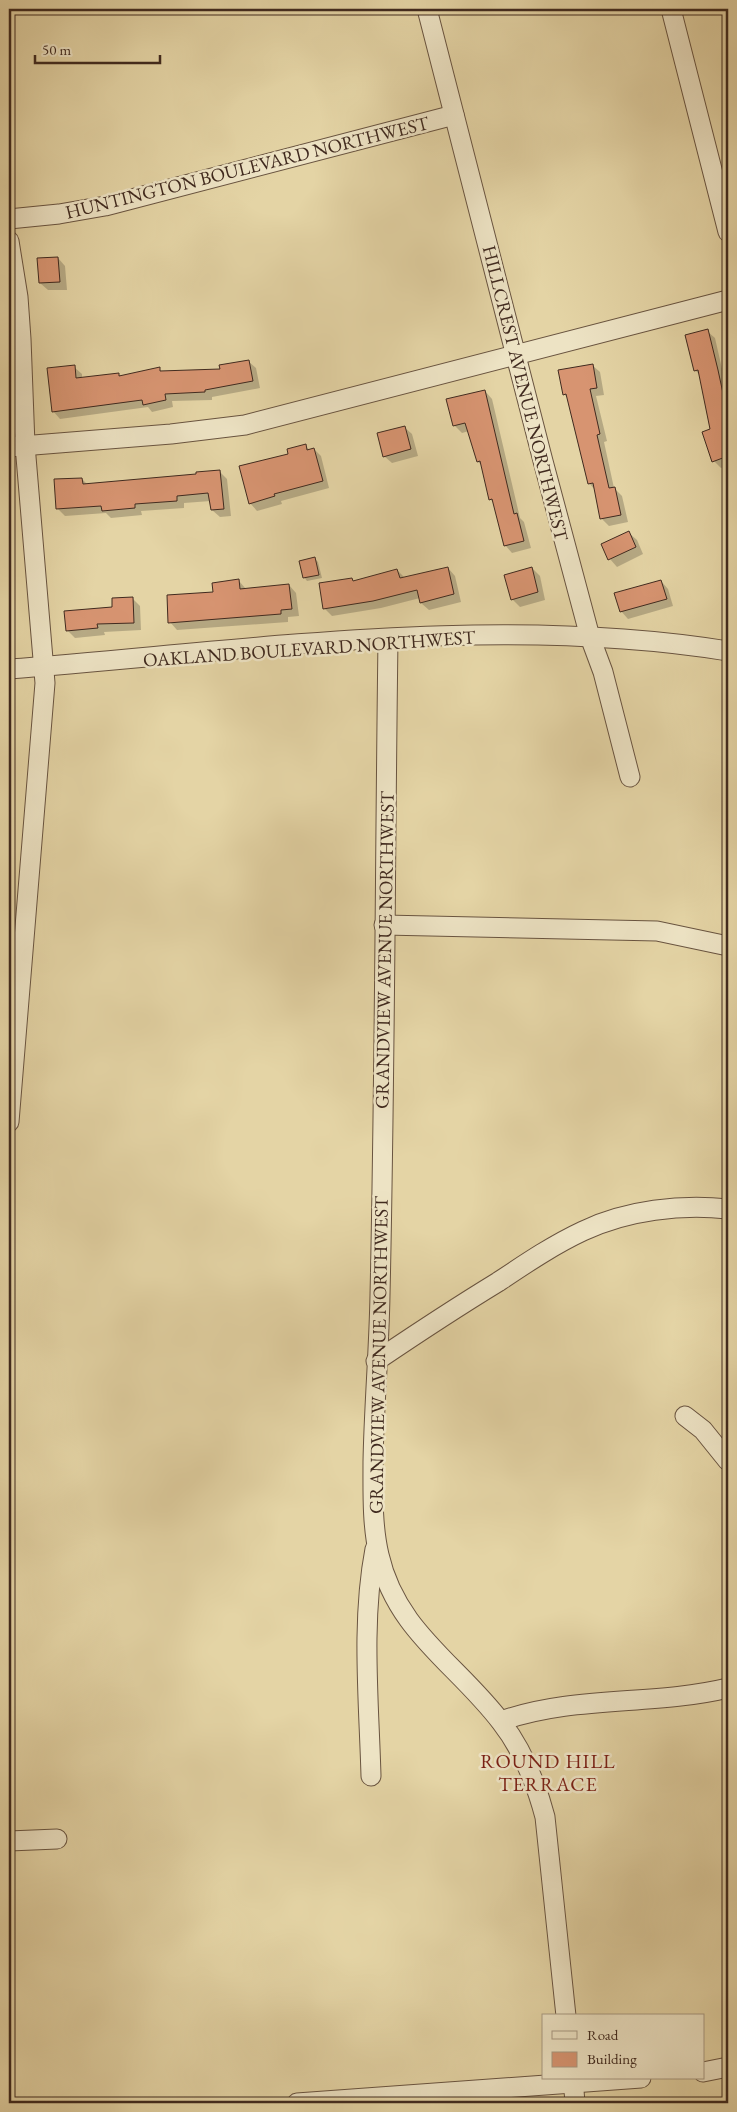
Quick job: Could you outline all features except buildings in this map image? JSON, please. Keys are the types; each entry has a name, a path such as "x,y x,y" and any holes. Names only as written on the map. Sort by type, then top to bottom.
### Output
{"street":[{"name":"HILLCREST AVENUE NORTHWEST","path":"427,9 590,636 603,672 630,776"},
{"path":"671,9 728,232"},
{"name":"HUNTINGTON BOULEVARD NORTHWEST","path":"9,219 59,214 104,206 454,115"},
{"path":"9,241 18,298 21,339 17,446 45,666 9,1122"},
{"path":"17,446 228,428 728,300"},
{"name":"OAKLAND BOULEVARD NORTHWEST","path":"9,669 388,639 451,636 590,636 676,643 728,651"},
{"name":"GRANDVIEW AVENUE NORTHWEST","path":"388,639 380,1298 376,1361 373,1491 376,1540 385,1578 395,1601 408,1621 436,1653 477,1693 501,1721 524,1760 538,1791 545,1817 566,2014"},
{"path":"384,925 658,931 728,946"},
{"path":"376,1361 440,1318 556,1245 584,1230 613,1220 650,1211 701,1207 728,1209"},
{"path":"684,1416 703,1430 728,1460"},
{"path":"371,1776 367,1612 376,1540"},
{"path":"501,1721 551,1707 679,1696 728,1688"},
{"path":"9,1841 57,1839"},
{"path":"704,2072 728,2068"},
{"path":"297,2103 596,2080"},
{"path":"573,2081 576,2103"}],"district":[{"name":"ROUND HILL TERRACE","path":"548,1772"}]}
